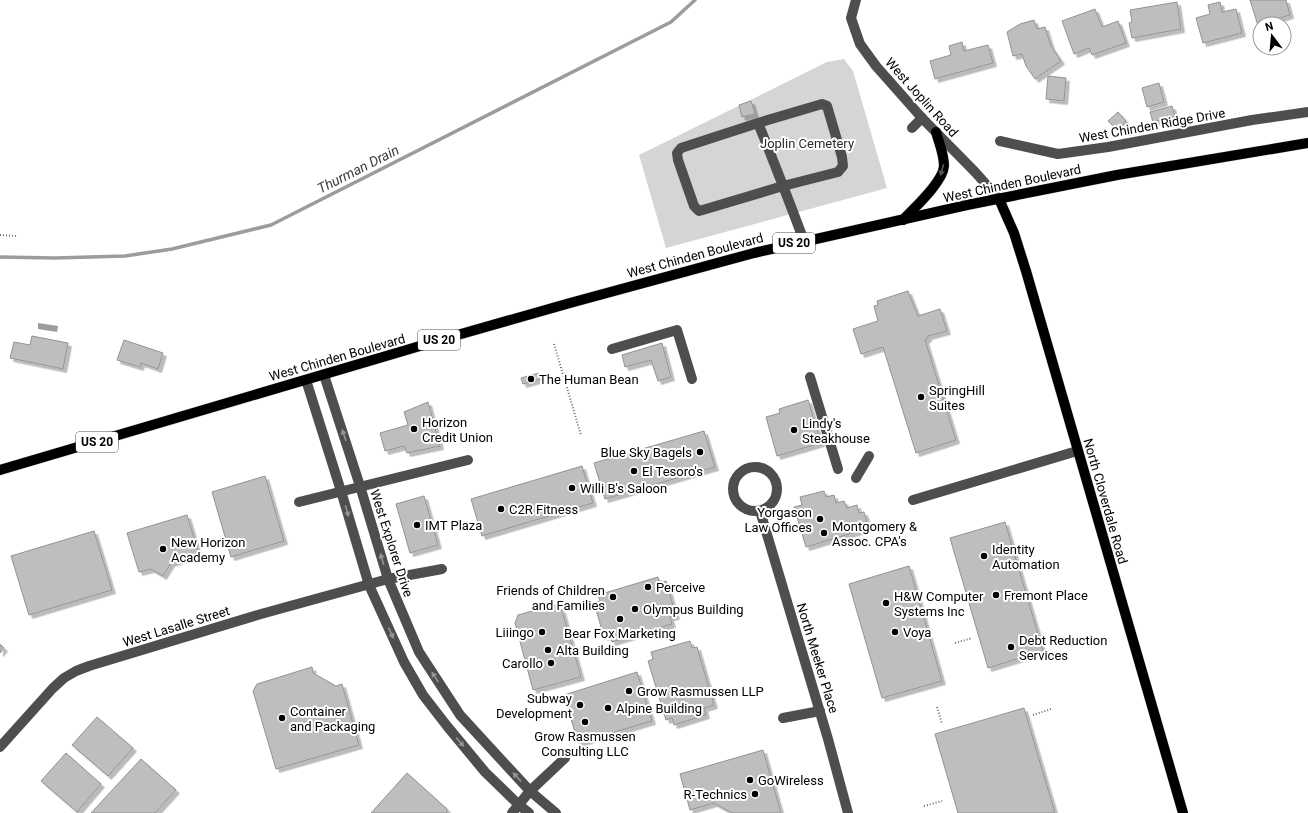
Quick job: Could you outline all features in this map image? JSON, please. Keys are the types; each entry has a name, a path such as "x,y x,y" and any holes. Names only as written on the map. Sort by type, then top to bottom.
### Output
{"main road":[{"path":"903,220 937,183 944,168 943,154 936,132"},
{"name":"West Chinden Boulevard","path":"0,470 570,303 754,253 999,199 1125,174 1308,142"},
{"name":"North Cloverdale Road","path":"999,199 1014,232 1026,271 1183,813"}],"street":[{"name":"West Joplin Road","path":"856,0 851,18 860,44 876,66 922,118 976,173 999,199"},
{"path":"822,104 827,106 842,157 843,166 838,172 783,186 699,211 694,206 676,153 681,148 758,123 822,104"},
{"name":"West Chinden Ridge Drive","path":"1000,141 1058,154 1108,147 1252,120 1308,112"},
{"path":"912,128 922,118"},
{"path":"758,123 804,241"},
{"path":"612,349 677,330 692,379"},
{"name":"West Explorer Drive","path":"324,375 388,579 419,652 460,715 530,791 556,813"},
{"path":"810,378 838,469"},
{"path":"306,380 369,584 404,662 423,695 485,772 529,813"},
{"path":"913,500 1077,451"},
{"path":"856,478 869,456"},
{"path":"299,502 468,460"},
{"path":"750,468 758,468 767,471 777,484 777,493 774,501 768,507 760,511 752,512 743,508 737,502 734,495 733,486 736,478 742,472 750,468"},
{"name":"North Meeker Place","path":"760,511 820,711 848,813"},
{"name":"West Lasalle Street","path":"0,747 53,688 64,678 76,671 239,620 388,579 442,569"},
{"path":"783,718 820,711"},
{"path":"512,813 530,791 566,758"}],"path":[{"path":"0,235 17,236"},
{"path":"554,344 581,435"},
{"path":"955,643 972,638"},
{"path":"936,707 942,724"},
{"path":"1034,714 1051,709"},
{"path":"924,806 942,801"}],"green space":[{"name":"Joplin Cemetery","path":"844,59 853,71 887,188 666,248 639,155 827,62"}],"shaded area":[{"path":"38,323 58,326 57,332 38,329"}],"building":[{"path":"1250,0 1286,0 1290,15 1287,16 1255,16"},
{"path":"1177,2 1181,29 1132,38 1129,23 1132,22 1130,10"},
{"path":"1220,2 1222,12 1236,9 1242,33 1203,43 1196,18 1210,14 1208,5"},
{"path":"1095,9 1102,27 1118,21 1126,43 1092,55 1089,48 1074,54 1062,21"},
{"path":"1034,20 1037,29 1045,27 1051,46 1061,61 1035,79 1026,66 1022,54 1013,56 1007,32 1020,24"},
{"path":"962,42 964,51 988,45 993,63 935,79 930,61 951,55 949,46"},
{"path":"1048,76 1066,78 1064,101 1046,99"},
{"path":"1159,83 1164,102 1147,107 1142,88"},
{"path":"751,101 755,114 742,117 739,105"},
{"path":"1172,106 1175,116 1153,122 1150,112"},
{"path":"1118,112 1126,121 1117,130 1108,121"},
{"name":"SpringHill Suites","path":"908,291 918,316 940,309 947,331 928,336 925,340 956,440 916,453 883,347 861,354 853,329 878,321 874,306 878,305 877,301"},
{"path":"32,336 68,343 63,369 10,358 14,342 30,345"},
{"path":"124,340 163,353 158,369 141,363 140,367 117,360"},
{"path":"662,343 671,377 658,381 651,360 625,367 622,355"},
{"name":"The Human Bean","path":"539,373 541,379 523,384 521,378"},
{"name":"Lindy's Steakhouse","path":"808,400 821,443 777,456 766,417 780,413 779,409"},
{"name":"Horizon Credit Union","path":"428,402 440,446 407,453 404,446 385,451 380,433 408,425 404,412"},
{"path":"704,431 715,467 605,499 594,463"},
{"path":"582,466 593,503 482,536 471,499"},
{"path":"265,476 284,541 231,557 212,492"},
{"path":"824,491 826,497 834,495 836,503 844,501 847,508 857,505 859,513 864,512 869,528 806,547 794,507 802,505 800,497"},
{"name":"IMT Plaza","path":"424,496 438,545 410,553 396,504"},
{"path":"187,515 199,554 171,563 163,576 151,569 139,572 127,533"},
{"name":"Fremont Place","path":"1005,522 1043,651 988,668 950,538"},
{"path":"94,531 112,590 29,615 11,556"},
{"path":"909,566 942,681 882,698 849,584"},
{"name":"Olympus Building","path":"658,577 660,583 666,581 676,616 670,617 672,624 612,642 610,635 604,637 594,603 600,601 598,595"},
{"name":"Alta Building","path":"554,605 562,610 581,677 533,690 515,623 518,615"},
{"path":"690,641 692,648 697,647 714,705 704,708 706,715 674,725 672,718 666,720 648,661 653,659 651,652"},
{"path":"0,644 4,648 0,653"},
{"path":"312,667 313,673 336,686 342,684 359,745 276,769 253,691 257,684"},
{"name":"Alpine Building","path":"637,672 652,721 578,743 564,695"},
{"path":"1024,708 1055,813 958,813 935,734"},
{"path":"97,717 133,748 108,776 72,745"},
{"path":"763,750 781,813 732,813 714,803 690,810 680,774"},
{"path":"66,753 101,784 77,812 41,781"},
{"path":"141,759 176,790 155,813 91,813"},
{"path":"407,773 447,809 447,813 371,813"}],"waterway":[{"name":"Thurman Drain","path":"0,257 55,258 125,256 172,249 271,225 671,22 695,0"}],"place":[{"name":"The Human Bean","path":"531,379"},
{"name":"SpringHill Suites","path":"921,397"},
{"name":"Horizon Credit Union","path":"414,429"},
{"name":"Lindy's Steakhouse","path":"794,430"},
{"name":"Blue Sky Bagels","path":"700,452"},
{"name":"El Tesoro's","path":"634,471"},
{"name":"Willi B's Saloon","path":"572,488"},
{"name":"C2R Fitness","path":"501,509"},
{"name":"Yorgason Law Offices","path":"820,519"},
{"name":"IMT Plaza","path":"417,525"},
{"name":"Montgomery & Assoc. CPA's","path":"824,533"},
{"name":"New Horizon Academy","path":"163,549"},
{"name":"Identity Automation","path":"984,556"},
{"name":"Perceive","path":"648,587"},
{"name":"Fremont Place","path":"996,595"},
{"name":"Friends of Children and Families","path":"613,597"},
{"name":"H&W Computer Systems Inc","path":"886,603"},
{"name":"Olympus Building","path":"635,609"},
{"name":"Bear Fox Marketing","path":"620,619"},
{"name":"Liiingo","path":"542,632"},
{"name":"Voya","path":"895,632"},
{"name":"Debt Reduction Services","path":"1011,647"},
{"name":"Alta Building","path":"548,650"},
{"name":"Carollo","path":"551,663"},
{"name":"Grow Rasmussen LLP","path":"629,691"},
{"name":"Subway Development","path":"580,705"},
{"name":"Alpine Building","path":"608,708"},
{"name":"Container and Packaging","path":"282,718"},
{"name":"Grow Rasmussen Consulting LLC","path":"585,722"},
{"name":"GoWireless","path":"750,780"},
{"name":"R-Technics","path":"755,794"}]}
